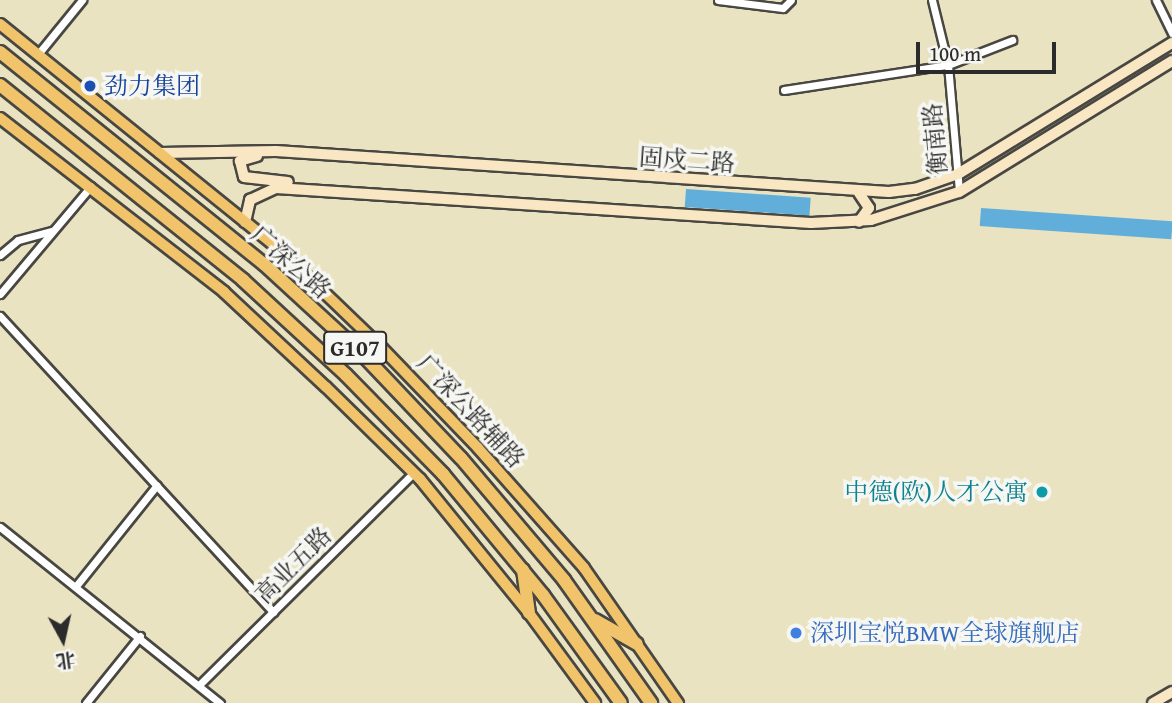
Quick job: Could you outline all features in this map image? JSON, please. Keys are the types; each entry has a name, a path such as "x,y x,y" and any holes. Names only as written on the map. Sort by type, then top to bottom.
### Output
{"highway":[{"name":"广深公路","path":"0,52 264,264 365,357 461,458 591,618 651,703"},
{"name":"广深公路","path":"0,85 243,280 346,375 443,474 523,570 621,703"},
{"path":"523,570 529,613"},
{"path":"591,618 637,644"}],"main road":[{"name":"广深公路辅路","path":"0,24 245,222 380,346 478,448 584,568 678,703"},
{"path":"0,118 91,185 224,292 413,473 529,613 595,703"}],"street":[{"path":"38,54 82,0"},
{"path":"718,0 783,8 791,0"},
{"name":"衡南路","path":"932,0 947,65 959,192"},
{"path":"1156,0 1172,33"},
{"path":"784,90 947,65 1012,40"},
{"name":"固戍二路","path":"160,153 235,149 859,193 915,189 958,174 1172,43"},
{"path":"343,156 248,156 238,169 247,179 343,190 811,223 859,222 959,192 1172,61"},
{"path":"0,294 91,185"},
{"path":"245,222 250,200 265,190 343,190"},
{"path":"859,193 869,208 859,222"},
{"path":"0,255 18,240 53,230"},
{"path":"0,316 273,612"},
{"name":"高业五路","path":"199,685 413,473"},
{"path":"76,586 157,485"},
{"path":"0,527 140,636 220,703"},
{"path":"86,703 140,636"},
{"path":"1153,703 1172,692"}],"water":[{"path":"686,189 811,198 809,216 685,207"},
{"path":"981,208 1172,221 1171,239 980,226"}],"place":[{"name":"劲力集团","path":"90,86"},
{"name":"中德(欧)人才公寓","path":"1042,492"},
{"name":"深圳宝悦BMW全球旗舰店","path":"796,633"}]}
